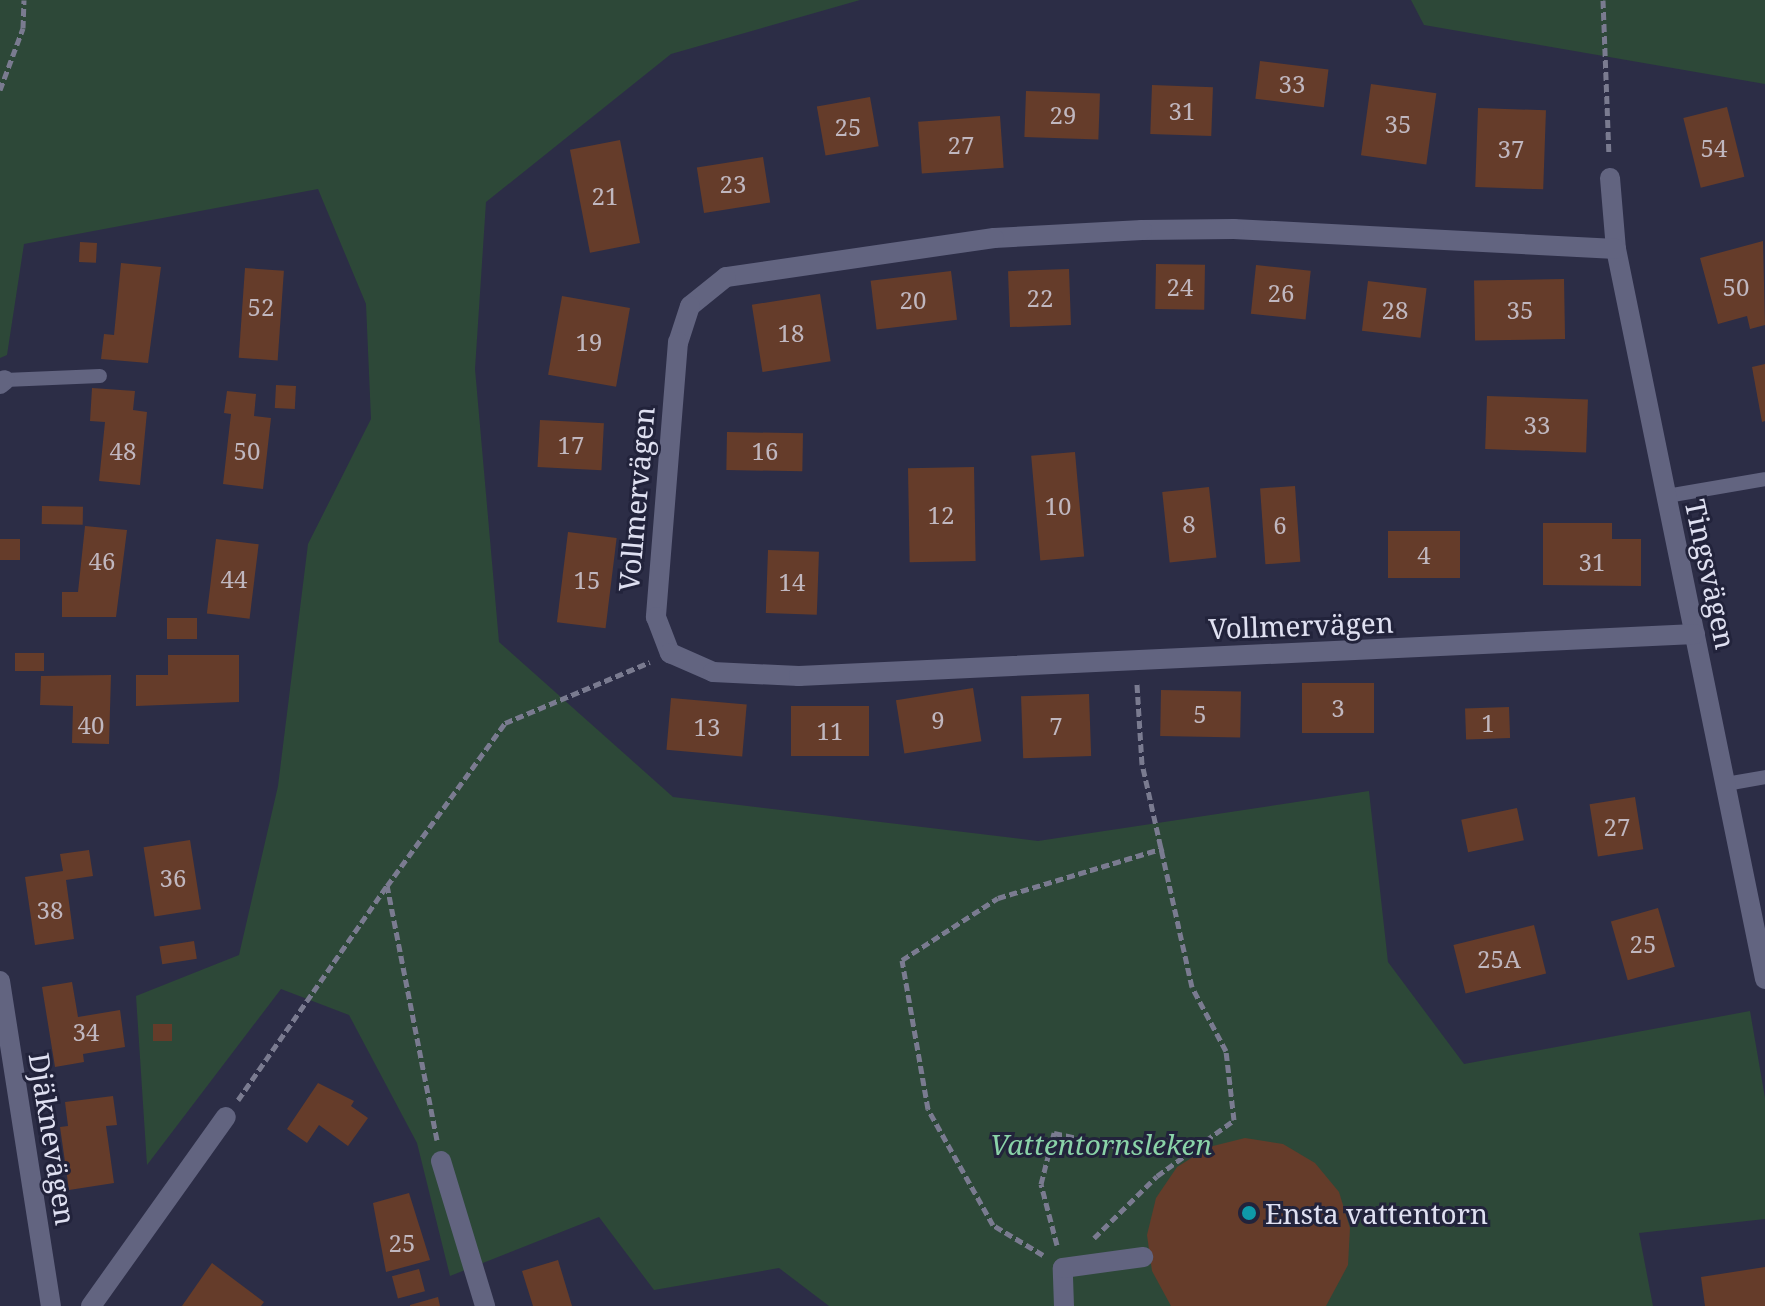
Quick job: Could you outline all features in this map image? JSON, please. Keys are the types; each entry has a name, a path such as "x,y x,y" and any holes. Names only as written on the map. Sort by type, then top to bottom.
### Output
{"street":[{"name":"Tingsvägen","path":"1610,178 1616,249 1765,979"},
{"name":"Vollmervägen","path":"1616,249 1234,229 1142,230 965,241 726,277 690,306 678,342 655,570 656,617 670,653 713,672 799,676 1695,634"},
{"name":"Djäknevägen","path":"0,981 51,1306"},
{"path":"91,1306 226,1117"},
{"path":"441,1161 485,1306"},
{"path":"1064,1306 1063,1268 1143,1257"}],"lane":[{"path":"2,382 100,376"},
{"path":"1667,496 1765,479"},
{"path":"1726,784 1765,777"}],"path":[{"path":"0,90 23,28 24,0"},
{"path":"1603,0 1610,178"},
{"path":"226,1117 505,723 670,653"},
{"path":"1063,1268 1157,1176 1234,1120 1226,1051 1192,987 1164,848 1142,764 1135,659"},
{"path":"1063,1268 993,1225 928,1109 902,960 998,898 1164,848"},
{"path":"387,886 441,1161"},
{"path":"1063,1268 1041,1184 1054,1133 1119,1147"}],"green space":[{"name":"Vattentornsleken","path":"0,0 860,0 671,54 486,202 475,369 499,642 673,797 1038,841 1369,791 1388,962 1464,1064 1750,1011 1765,1098 1765,1219 1639,1233 1653,1306 829,1306 779,1268 654,1290 599,1217 450,1276 417,1143 349,1015 281,989 147,1165 136,996 239,955 278,786 308,544 371,419 366,304 318,189 24,244 7,355 0,358"},
{"path":"1411,0 1765,0 1765,84 1424,25"}],"building":[{"path":"1260,61 1328,69 1324,107 1255,99"},
{"path":"1371,84 1436,93 1426,164 1361,155"},
{"path":"1152,85 1213,87 1211,136 1150,134"},
{"path":"1026,91 1100,94 1098,140 1024,137"},
{"path":"870,97 879,146 826,156 817,106"},
{"path":"1727,107 1744,177 1701,188 1683,118"},
{"path":"1478,108 1546,110 1543,189 1475,187"},
{"path":"1000,116 1004,168 922,174 918,122"},
{"path":"620,140 640,243 590,253 570,150"},
{"path":"763,157 770,202 704,213 697,167"},
{"path":"1763,241 1765,325 1750,329 1747,316 1718,324 1700,258"},
{"path":"80,242 97,243 96,263 79,262"},
{"path":"121,263 161,267 148,363 101,359 104,334 114,335"},
{"path":"1156,264 1205,265 1204,310 1155,309"},
{"path":"1256,265 1311,271 1306,319 1251,314"},
{"path":"245,268 284,271 278,361 239,358"},
{"path":"1069,269 1071,325 1010,327 1008,271"},
{"path":"951,271 957,320 877,330 871,281"},
{"path":"1564,279 1565,339 1475,341 1474,281"},
{"path":"1368,281 1427,288 1420,338 1362,331"},
{"path":"820,294 831,361 762,372 752,305"},
{"path":"562,296 630,308 616,387 548,375"},
{"path":"1765,364 1765,421 1762,422 1752,367"},
{"path":"276,385 296,386 295,409 275,408"},
{"path":"92,388 135,391 133,410 147,412 140,485 99,481 105,422 90,421"},
{"path":"227,391 256,394 254,416 271,418 263,489 223,484 231,414 224,413"},
{"path":"1487,396 1588,400 1586,452 1485,449"},
{"path":"540,420 604,423 601,470 538,467"},
{"path":"727,432 803,433 802,471 726,470"},
{"path":"1075,452 1084,557 1040,560 1031,456"},
{"path":"974,467 976,561 910,562 908,468"},
{"path":"1295,486 1300,562 1265,564 1260,488"},
{"path":"1209,487 1216,558 1170,563 1162,492"},
{"path":"42,506 83,507 83,525 42,524"},
{"path":"1543,523 1612,523 1612,539 1641,539 1641,586 1543,585"},
{"path":"85,526 127,530 116,617 62,617 62,592 78,592"},
{"path":"1388,531 1460,531 1460,578 1388,578"},
{"path":"568,532 617,538 606,628 557,622"},
{"path":"0,539 20,539 20,560 0,560"},
{"path":"216,539 259,544 250,619 207,613"},
{"path":"768,550 819,552 817,615 766,613"},
{"path":"167,618 197,618 197,639 167,639"},
{"path":"15,653 44,653 44,671 15,671"},
{"path":"168,655 239,655 239,702 136,706 136,675 168,675"},
{"path":"111,675 109,744 72,743 73,706 40,705 41,676"},
{"path":"1302,683 1374,683 1374,733 1302,733"},
{"path":"973,688 981,741 904,754 896,700"},
{"path":"1161,690 1241,691 1240,737 1160,736"},
{"path":"1089,694 1091,756 1023,758 1021,696"},
{"path":"671,698 747,705 742,756 666,750"},
{"path":"791,706 869,706 869,756 791,756"},
{"path":"1509,707 1510,738 1466,740 1465,709"},
{"path":"1635,797 1643,849 1598,857 1590,804"},
{"path":"1517,808 1524,840 1468,852 1461,820"},
{"path":"190,840 201,909 155,916 144,847"},
{"path":"89,850 93,876 66,880 74,939 35,945 25,877 63,871 60,854"},
{"path":"1658,908 1675,967 1628,980 1611,922"},
{"path":"1534,925 1546,974 1466,994 1453,945"},
{"path":"194,941 197,959 162,964 159,946"},
{"path":"72,982 78,1017 120,1010 125,1047 83,1054 84,1062 55,1067 42,987"},
{"path":"153,1024 172,1024 172,1041 153,1041"},
{"path":"318,1083 354,1101 351,1106 368,1118 348,1146 319,1125 307,1143 287,1129"},
{"path":"113,1096 117,1125 106,1126 114,1183 69,1190 60,1127 68,1126 65,1102"},
{"name":"Ensta vattentorn","path":"1245,1138 1283,1144 1315,1163 1339,1192 1350,1228 1348,1265 1326,1306 1171,1306 1152,1271 1147,1235 1156,1198 1177,1167 1209,1147"},
{"path":"409,1193 430,1260 386,1272 373,1203"},
{"path":"558,1260 572,1306 533,1306 522,1271"},
{"path":"212,1263 264,1302 261,1306 182,1306"},
{"path":"1765,1267 1765,1306 1705,1306 1701,1277"},
{"path":"419,1269 425,1291 398,1298 392,1276"},
{"path":"438,1297 440,1306 410,1306 410,1305"}],"place":[{"name":"Ensta vattentorn","path":"1249,1213"}]}
